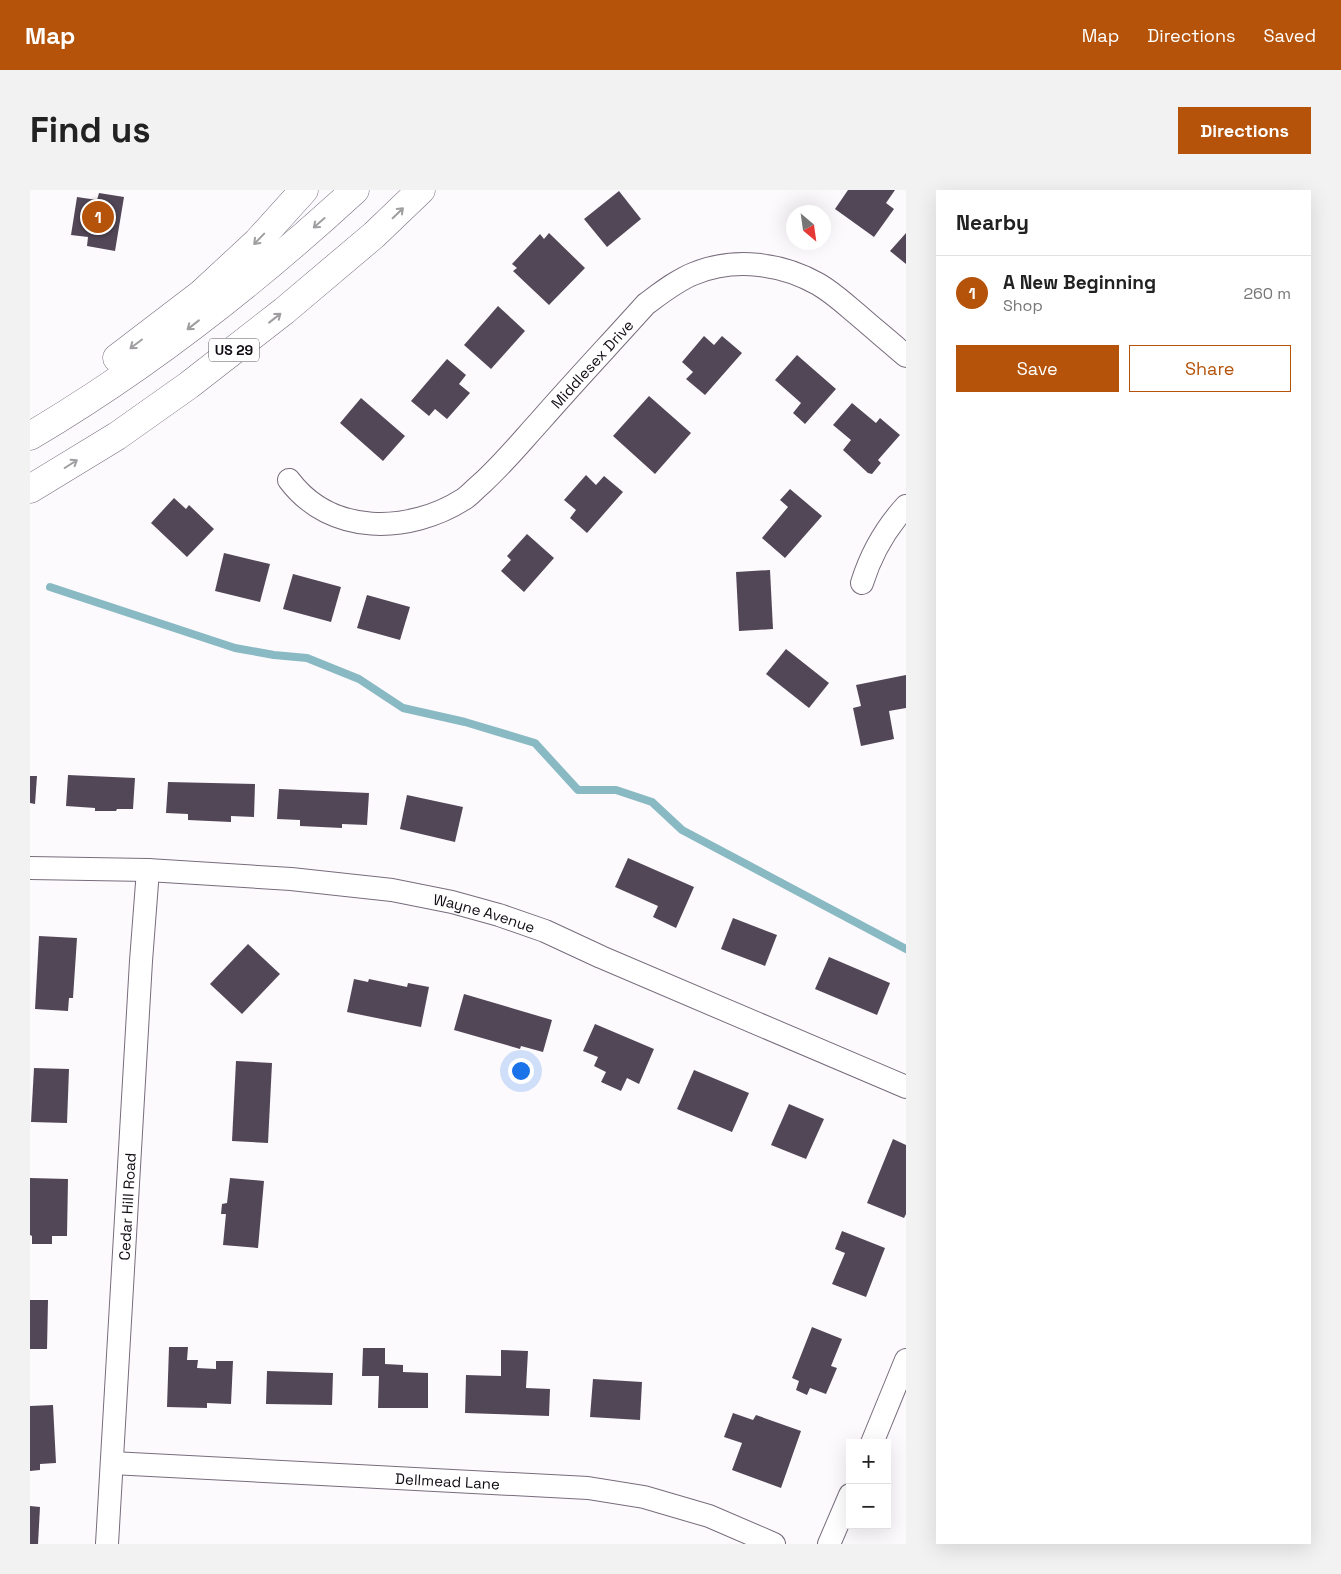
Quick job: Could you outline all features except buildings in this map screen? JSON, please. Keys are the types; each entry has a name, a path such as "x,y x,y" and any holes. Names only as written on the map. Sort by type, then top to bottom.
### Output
{"highway":[{"path":"32,434 114,360 202,293 257,242 304,190"},
{"name":"US 29","path":"32,434 104,390 179,337 281,255 355,190"},
{"name":"US 29","path":"30,489 117,436 189,385 299,298 374,235 421,190"}],"street":[{"name":"Middlesex Drive","path":"289,480 298,492 319,508 343,519 364,524 392,525 420,520 441,512 466,498 499,467 646,304 671,285 715,267 743,264 766,265 793,272 819,284 906,356"},
{"path":"862,583 878,542 906,506"},
{"name":"Wayne Avenue","path":"30,868 148,870 291,879 392,890 452,902 499,915 545,931 600,957 906,1087"},
{"name":"Cedar Hill Road","path":"107,1544 148,870"},
{"path":"874,1439 906,1360"},
{"name":"Dellmead Lane","path":"112,1463 588,1488 644,1497 709,1516 774,1544"},
{"path":"829,1544 846,1504"}],"waterway":[{"path":"50,587 235,648 274,655 307,658 359,679 403,708 465,722 535,743 578,790 616,790 652,802 682,830 906,949"}],"place":[{"name":"A New Beginning","path":"98,217"}]}
